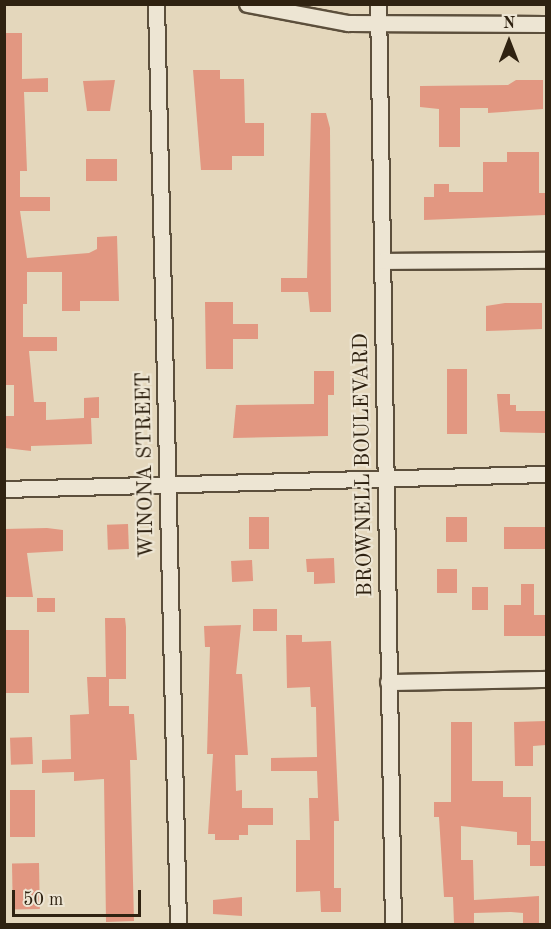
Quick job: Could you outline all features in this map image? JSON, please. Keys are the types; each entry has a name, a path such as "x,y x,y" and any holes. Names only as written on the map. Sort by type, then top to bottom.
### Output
{"street":[{"name":"WINONA STREET","path":"156,4 178,924"},
{"path":"247,4 304,17 378,24 546,24"},
{"name":"BROWNELL BOULEVARD","path":"378,4 393,924"},
{"path":"383,261 546,260"},
{"path":"4,489 386,476 546,474"},
{"path":"388,682 546,680"}],"building":[{"path":"4,33 22,33 22,79 48,78 48,92 24,92 27,171 20,171 20,197 50,197 50,211 20,211 27,258 89,253 97,249 97,237 117,236 119,301 80,301 80,311 62,311 62,272 27,272 27,304 23,304 23,337 57,337 57,351 29,351 34,402 46,402 46,420 84,418 84,398 99,397 99,418 91,418 92,444 31,446 31,451 5,448 4,416 14,416 14,385 5,385 4,376"},
{"path":"193,70 220,70 220,79 244,79 245,123 264,123 264,156 232,156 232,170 201,170"},
{"path":"115,80 110,111 87,111 83,81"},
{"path":"516,80 543,80 543,109 488,113 488,108 460,108 460,147 439,147 439,109 420,107 420,86 508,85"},
{"path":"311,113 326,113 330,128 331,312 310,312 308,292 281,292 281,278 307,278"},
{"path":"507,152 539,152 539,193 546,193 546,215 424,220 424,197 434,197 434,184 449,184 449,192 483,192 483,162 507,162"},
{"path":"86,159 117,159 117,181 86,181"},
{"path":"205,302 233,302 233,324 258,324 258,339 233,339 233,369 206,369"},
{"path":"505,303 542,303 542,329 486,331 486,306"},
{"path":"447,369 467,369 467,434 447,434"},
{"path":"314,371 334,371 334,395 328,395 328,436 233,438 236,405 314,404"},
{"path":"497,394 510,394 510,405 516,405 516,411 546,411 546,433 500,432"},
{"path":"249,517 269,517 269,549 249,549"},
{"path":"446,517 467,517 467,542 446,542"},
{"path":"128,524 129,549 108,550 107,525"},
{"path":"504,527 546,527 546,549 504,549"},
{"path":"4,529 63,530 63,551 27,553 33,597 5,597"},
{"path":"334,558 335,583 314,584 314,572 307,572 306,559"},
{"path":"252,560 253,581 232,582 231,561"},
{"path":"437,569 457,569 457,593 437,593"},
{"path":"521,584 534,584 534,615 546,615 546,636 504,636 504,605 521,605"},
{"path":"472,587 488,587 488,610 472,610"},
{"path":"37,598 55,598 55,612 37,612"},
{"path":"253,609 277,609 277,631 253,631"},
{"path":"105,618 125,618 126,627 126,679 109,679 109,706 129,706 129,714 134,714 137,760 130,760 134,921 106,922 104,779 74,781 74,772 42,773 42,760 71,759 70,715 89,714 87,677 106,677"},
{"path":"241,625 236,674 242,674 248,755 235,755 236,791 242,790 242,808 273,808 273,825 248,825 248,835 239,835 239,840 215,840 215,834 208,834 213,754 207,754 210,647 205,647 204,626"},
{"path":"5,630 29,630 29,693 5,693"},
{"path":"286,635 302,635 302,642 331,641 339,821 334,821 334,888 341,888 341,912 321,912 320,891 296,892 296,840 310,840 309,798 318,798 317,771 271,771 271,758 317,757 316,707 311,707 310,687 287,688"},
{"path":"546,721 546,745 533,746 533,766 515,766 514,722"},
{"path":"451,722 472,722 472,781 503,781 503,797 531,797 531,841 546,841 546,866 530,866 530,845 517,845 517,832 461,826 461,860 473,860 474,900 539,896 539,924 523,924 523,913 511,912 474,913 474,924 454,924 453,897 444,897 439,817 434,817 434,802 451,802"},
{"path":"32,737 33,764 11,765 10,738"},
{"path":"10,790 35,790 35,837 10,837"},
{"path":"12,863 39,863 40,909 13,909"},
{"path":"242,897 242,916 213,914 213,900"}]}
